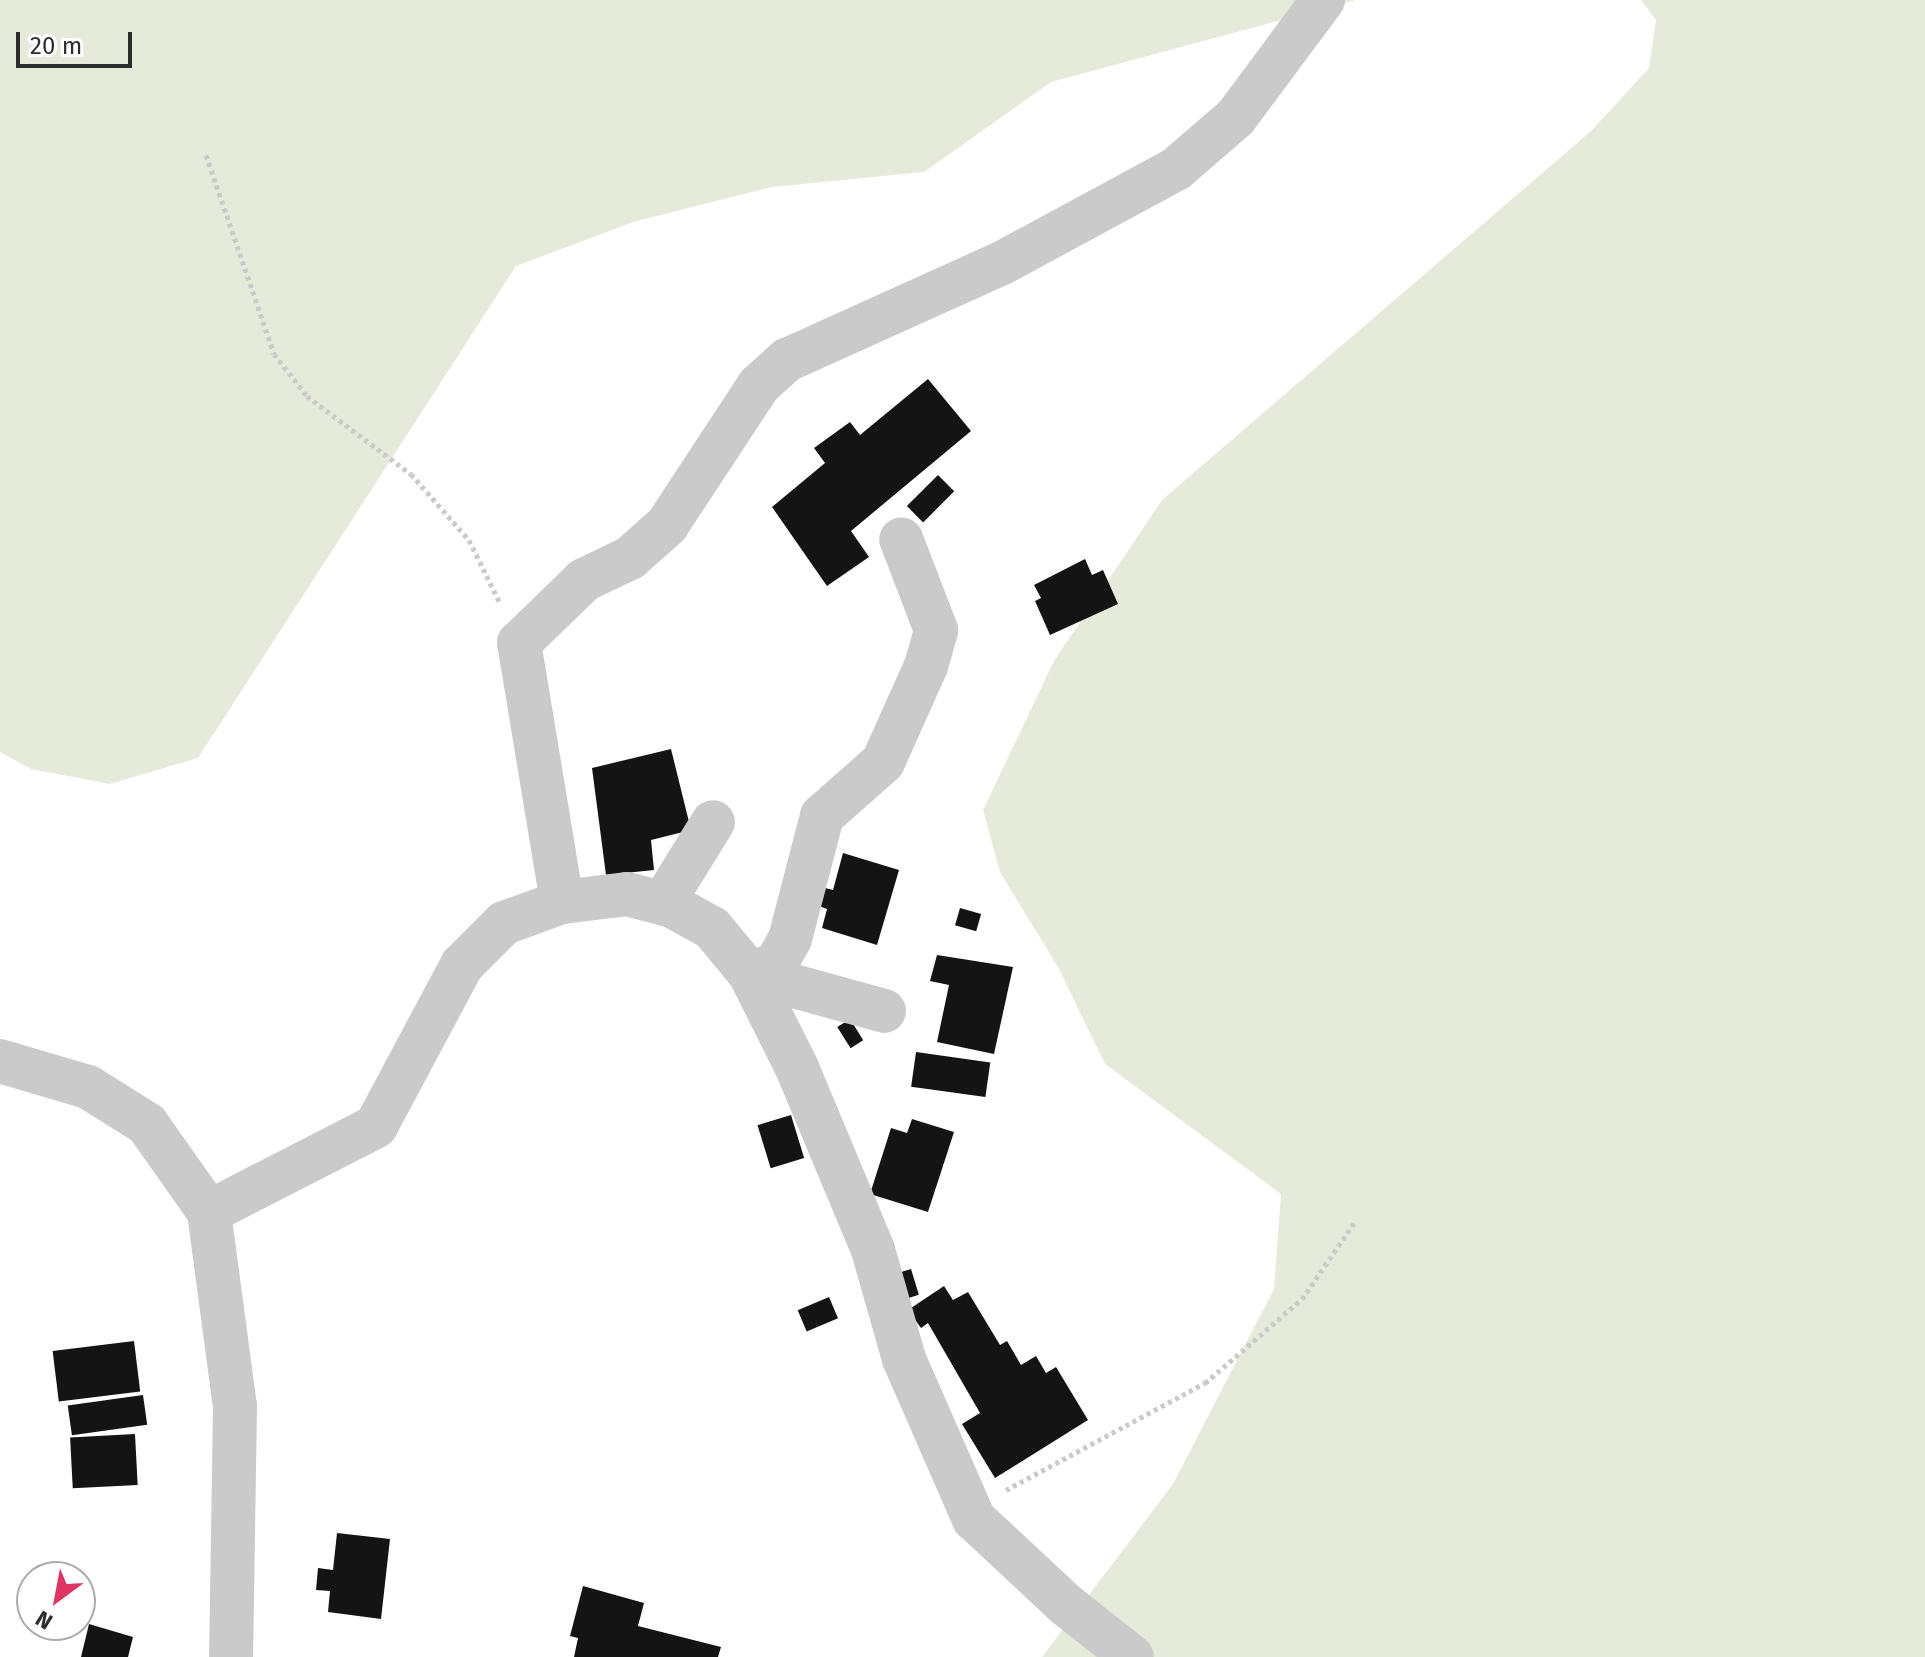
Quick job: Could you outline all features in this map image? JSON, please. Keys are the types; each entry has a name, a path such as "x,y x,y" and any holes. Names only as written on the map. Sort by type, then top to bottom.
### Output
{"street":[{"path":"562,902 519,643 584,580 630,558 667,525 759,385 787,360 1002,263 1176,169 1236,117 1323,0"},
{"path":"750,974 776,964 790,939 822,816 883,762 926,666 936,630 901,539"},
{"path":"663,903 713,822"},
{"path":"209,1212 376,1126 462,965 504,923 562,902 627,894 663,903 712,928 750,974 797,1068 873,1250 904,1359 974,1519 1123,1654"},
{"path":"750,974 884,1011"},
{"path":"0,1061 88,1087 147,1124 209,1212 235,1407 231,1657"}],"path":[{"path":"206,155 274,354 307,396 411,474 469,540 519,643"},
{"path":"969,1509 1205,1383 1302,1299 1356,1220"}],"green space":[{"path":"0,0 1356,0 1051,82 924,172 772,187 633,222 516,266 198,758 110,784 31,769 0,752"},
{"path":"1641,0 1925,0 1925,1657 1042,1657 1173,1484 1274,1289 1281,1194 1105,1064 1058,967 1000,872 983,810 1054,661 1162,500 1591,131 1649,68 1656,20"}],"building":[{"path":"928,379 971,431 851,531 869,557 827,586 772,507 825,463 814,448 850,422 860,435"},
{"path":"938,475 954,491 923,522 907,506"},
{"path":"1085,559 1092,575 1103,570 1118,604 1050,635 1035,601 1041,598 1034,585"},
{"path":"671,749 691,830 651,840 654,870 606,875 592,768"},
{"path":"843,853 899,870 877,945 822,928 827,909 816,905 821,887 833,890"},
{"path":"960,908 981,914 976,931 955,925"},
{"path":"937,955 1013,967 994,1054 937,1042 949,985 930,981"},
{"path":"850,1019 863,1040 851,1048 837,1027"},
{"path":"916,1052 990,1062 985,1097 911,1087"},
{"path":"791,1115 804,1158 771,1168 758,1125"},
{"path":"912,1119 954,1132 928,1212 870,1194 891,1128 907,1133"},
{"path":"911,1269 919,1295 901,1300 893,1275"},
{"path":"944,1286 953,1300 968,1292 1000,1345 1007,1341 1021,1365 1036,1356 1046,1373 1056,1367 1088,1420 995,1478 962,1424 980,1413 928,1323 921,1328 908,1310"},
{"path":"829,1297 838,1318 807,1331 798,1310"},
{"path":"134,1341 140,1392 59,1402 53,1351"},
{"path":"143,1395 147,1425 72,1435 68,1406"},
{"path":"135,1434 138,1485 73,1488 70,1437"},
{"path":"337,1533 390,1539 381,1619 328,1612 330,1591 316,1590 318,1568 333,1570"},
{"path":"583,1586 644,1603 638,1626 721,1647 718,1657 574,1657 578,1638 570,1636"},
{"path":"96,1626 133,1637 128,1657 81,1657 85,1641 96,1641"}]}
